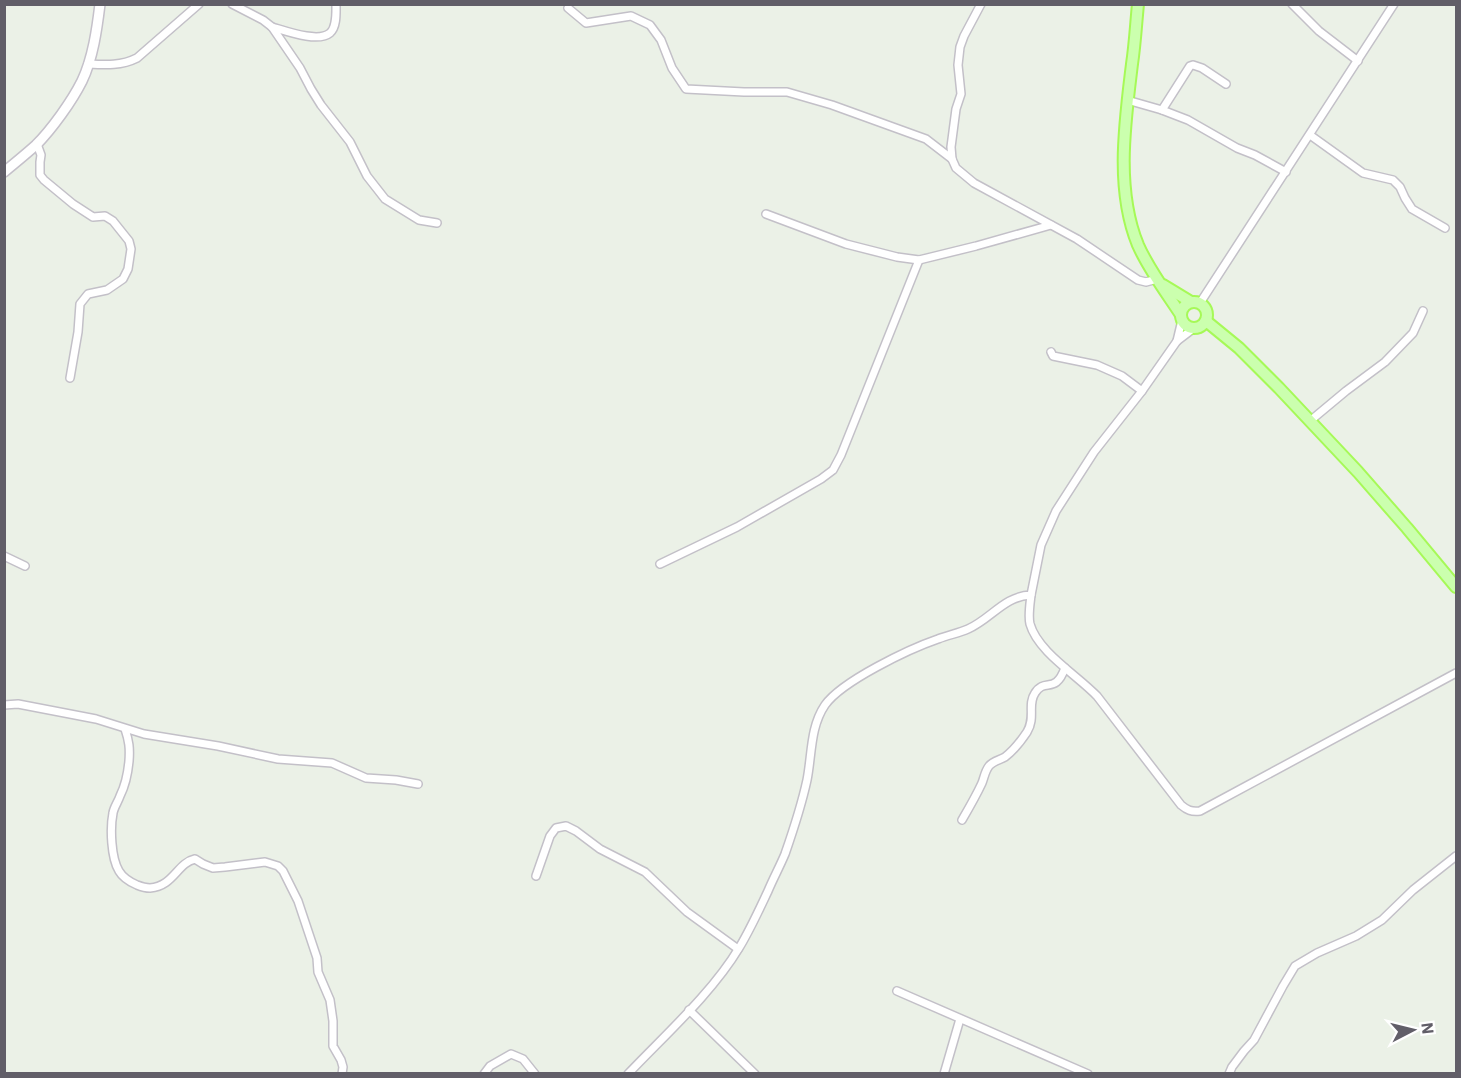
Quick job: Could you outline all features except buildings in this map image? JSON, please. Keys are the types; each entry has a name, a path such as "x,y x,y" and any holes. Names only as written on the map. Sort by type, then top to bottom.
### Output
{"main road":[{"path":"1138,4 1127,100 1125,180 1127,209 1146,261 1181,318 1187,326 1194,328 1206,321 1207,313 1203,306 1159,281"},
{"path":"1181,318 1182,308 1196,303"},
{"path":"1206,321 1239,348 1310,421 1407,528 1456,587"}],"street":[{"path":"4,172 37,144 74,95 88,64 100,4"},
{"path":"88,64 116,65 137,58 199,4"},
{"path":"232,4 272,27 290,52 321,105 350,142 367,176 385,199 419,220 436,223"},
{"path":"272,27 310,37 331,33 334,27 336,4"},
{"path":"981,4 960,47 958,65 961,94 956,109 951,147 952,159 956,168 974,183 1077,240 1138,280 1159,281"},
{"path":"1292,4 1319,31 1358,61"},
{"path":"1196,303 1286,172 1394,4"},
{"path":"568,8 586,22 631,16 650,25 661,40 672,68 686,89 744,93 787,92 832,105 926,139 952,159"},
{"path":"1162,110 1190,66 1202,68 1226,84"},
{"path":"1127,100 1188,120 1286,172"},
{"path":"1310,135 1363,173 1393,180 1400,187 1412,209 1445,228"},
{"path":"37,144 41,155 40,175 73,204 93,217 105,216 113,221 129,241 131,249 128,269 123,279 106,290 88,294 80,304 70,378"},
{"path":"766,214 846,244 919,260 1050,225"},
{"path":"660,564 736,527 804,490 833,470 919,260"},
{"path":"1310,421 1384,362 1413,333 1423,311"},
{"path":"1177,341 1181,318"},
{"path":"1194,328 1177,341 1142,391 1094,452 1056,511 1041,546 1031,596 1029,622 1038,640 1097,696 1181,804 1192,812 1200,811 1456,673"},
{"path":"1051,352 1053,356 1097,365 1122,376 1142,391"},
{"path":"4,556 25,566"},
{"path":"628,1074 719,976 750,928 784,856 807,781 814,728 825,705 856,679 887,662 937,639 970,629 1006,603 1020,596 1031,596"},
{"path":"962,820 989,766 1005,757 1026,733 1031,723 1031,706 1037,689 1056,683 1061,679 1065,668"},
{"path":"4,705 18,704 86,717 144,734 278,759 332,763 366,778 418,784"},
{"path":"125,729 129,742 129,761 111,824 116,865 120,874 139,886 154,888 175,875 184,863 195,859 213,868 265,862 278,866 283,871 298,901 317,958 318,972 330,1000 333,1046 341,1060 342,1074"},
{"path":"536,876 550,836 556,828 566,826 600,849 645,872 687,912 738,949"},
{"path":"1229,1074 1254,1040 1295,966 1317,953 1356,936 1382,920 1413,890 1456,856"},
{"path":"897,991 1088,1074"},
{"path":"689,1010 755,1074"},
{"path":"945,1074 960,1019"},
{"path":"484,1074 490,1066 511,1054 523,1059 535,1074"}]}
